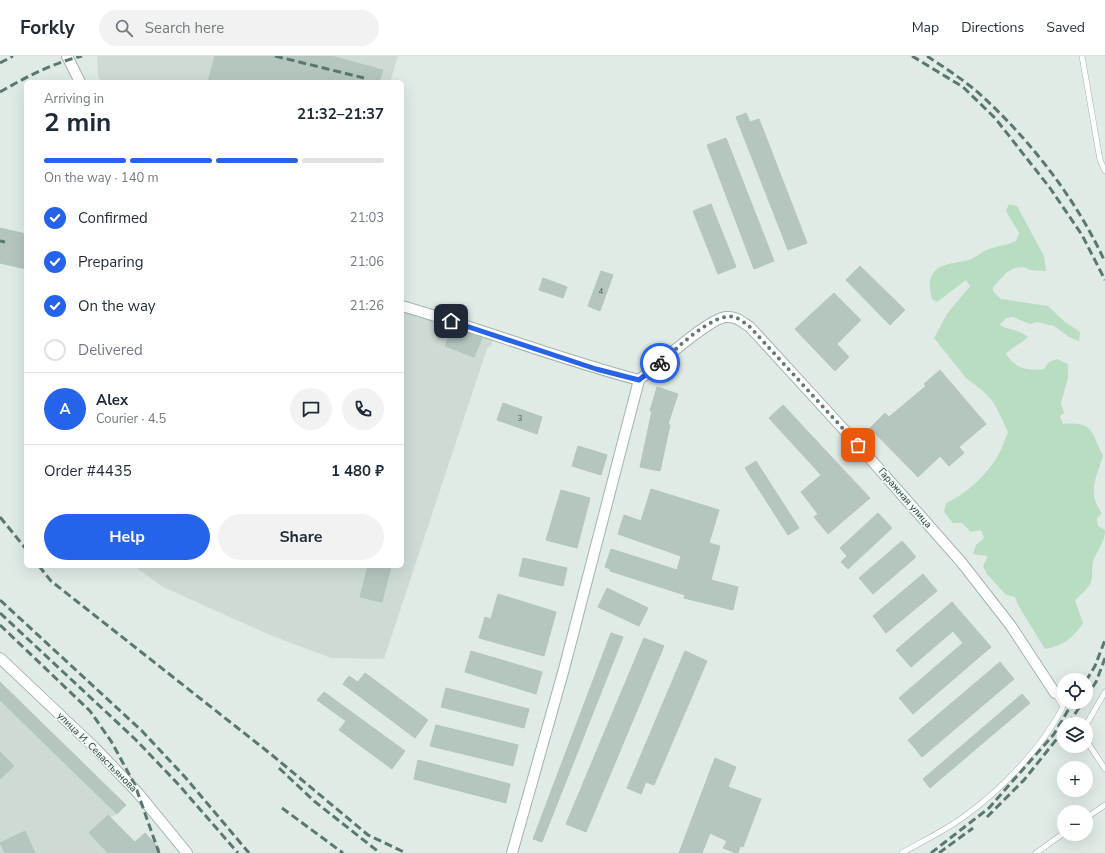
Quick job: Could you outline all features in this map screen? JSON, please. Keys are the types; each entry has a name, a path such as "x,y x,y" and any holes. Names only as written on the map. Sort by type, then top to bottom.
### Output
{"street":[{"path":"67,56 79,80"},
{"path":"404,307 437,316 596,369 639,380 564,668 512,853"},
{"name":"Гаражная улица","path":"639,380 708,324 724,317 736,318 750,327 858,445 962,563 1011,626 1055,693"},
{"name":"улица И. Севастьянова","path":"0,658 36,690 117,770 138,793 187,853"}],"lane":[{"path":"1082,56 1100,160 1105,171"},
{"path":"1091,717 1105,692"},
{"path":"902,853 965,816 999,788 1019,768 1056,721 1063,707 1055,693"},
{"path":"1093,751 1105,769"},
{"path":"1093,813 1105,805"},
{"path":"1036,853 1057,839"}],"shaded area":[{"path":"97,56 398,56 391,80 100,80 98,77"},
{"path":"404,304 494,337 490,348 488,346 384,659 331,658 270,635 163,587 137,568 404,568"},
{"path":"0,691 117,814 103,821 132,853 0,853"}],"green space":[{"path":"1009,204 1017,206 1044,256 1046,271 1030,270 1024,267 1015,268 1007,272 993,287 993,291 1001,299 1048,306 1065,322 1080,332 1079,341 1069,337 1054,326 1037,322 1030,324 1013,317 1006,318 1000,325 1025,334 1028,337 1006,354 1018,366 1032,370 1044,369 1049,362 1057,359 1068,364 1068,378 1061,403 1064,413 1060,416 1063,424 1081,424 1086,426 1093,435 1103,456 1094,485 1094,492 1097,506 1102,513 1097,518 1098,526 1105,530 1105,534 1103,542 1093,562 1090,585 1075,600 1083,623 1067,640 1057,646 1045,649 1018,605 1015,597 1006,595 987,574 983,566 988,556 973,554 976,545 984,538 981,530 971,532 962,523 953,523 944,512 946,503 966,491 978,481 988,469 998,456 1008,432 994,403 983,391 966,378 934,338 947,314 970,286 966,280 937,302 932,299 930,281 932,275 938,268 974,258 989,249 1016,241 1019,233 1006,211"}],"building":[{"path":"215,56 331,56 383,70 380,80 209,80"},
{"path":"746,113 750,122 759,119 807,243 788,250 736,117"},
{"path":"726,138 774,261 754,269 707,145"},
{"path":"711,204 736,267 718,274 693,211"},
{"path":"0,228 24,234 24,269 0,263"},
{"path":"860,266 905,310 890,325 846,280"},
{"path":"601,271 613,275 600,311 588,306"},
{"path":"543,278 567,287 563,298 539,290"},
{"path":"834,293 861,320 837,344 849,357 835,371 795,329"},
{"path":"452,328 482,338 474,357 445,346"},
{"path":"940,370 986,424 959,447 964,453 949,466 940,456 918,477 870,428 885,413 889,417 926,386 924,384"},
{"path":"657,387 678,394 668,424 670,425 660,471 640,467 652,411 650,411"},
{"path":"503,403 542,417 537,434 497,420"},
{"path":"783,405 870,498 828,534 814,517 818,514 801,492 821,475 769,418"},
{"path":"578,446 607,455 601,475 572,466"},
{"path":"756,461 799,528 788,535 745,468"},
{"path":"651,489 719,510 709,543 720,546 711,580 738,587 733,610 684,598 685,595 610,571 610,569 605,567 611,549 677,570 681,556 618,534 624,515 641,521"},
{"path":"561,490 590,498 577,548 546,540"},
{"path":"878,513 892,528 848,569 841,562 847,556 840,548"},
{"path":"902,541 916,557 873,594 859,578"},
{"path":"523,558 567,568 563,586 519,576"},
{"path":"367,568 390,568 382,602 360,597"},
{"path":"923,574 937,591 886,633 873,616"},
{"path":"607,588 648,608 639,626 598,607"},
{"path":"498,594 556,612 544,656 479,638 485,617 491,619"},
{"path":"952,602 991,647 913,714 899,698 963,643 953,631 911,667 896,650"},
{"path":"611,633 623,637 542,842 533,839"},
{"path":"644,638 664,646 586,832 566,824"},
{"path":"471,651 542,672 536,694 465,672"},
{"path":"685,651 707,661 654,785 646,782 641,794 627,788"},
{"path":"1000,662 1014,679 922,757 908,740"},
{"path":"365,673 428,720 415,738 343,684 349,676 358,682"},
{"path":"0,682 126,805 117,814 0,700"},
{"path":"446,688 529,709 524,728 441,707"},
{"path":"324,692 405,751 392,769 339,730 346,721 317,700"},
{"path":"1022,694 1030,703 930,788 923,779"},
{"path":"436,725 518,745 513,766 430,746"},
{"path":"0,752 14,766 0,779"},
{"path":"715,758 736,767 728,787 761,799 743,847 740,846 738,853 723,848 727,841 710,833 702,853 679,853"},
{"path":"418,760 510,784 506,803 414,779"},
{"path":"108,815 135,842 145,833 160,849 156,853 108,853 89,833"},
{"path":"25,831 35,853 5,853 0,843"}],"railway":[{"path":"0,63 13,56"},
{"path":"0,92 40,71 61,62 82,56"},
{"path":"275,56 364,78"},
{"path":"912,56 963,87 995,118 1050,188 1082,235 1105,280"},
{"path":"927,56 956,75 976,91 1019,133 1067,195 1081,217 1105,262"},
{"path":"0,241 5,242"},
{"path":"0,517 24,547"},
{"path":"41,568 51,581 272,755 368,835 406,853"},
{"path":"0,600 142,731 185,777 249,853"},
{"path":"0,613 135,739 178,784 238,853"},
{"path":"0,625 90,711 111,741 135,785 159,853"},
{"path":"1091,673 1105,640"},
{"path":"1093,686 1105,658"},
{"path":"931,853 989,808 1054,734 1069,709"},
{"path":"1073,717 1078,709"},
{"path":"987,817 1024,780 1057,739"},
{"path":"279,768 314,801 380,853"},
{"path":"282,808 343,853"},
{"path":"939,853 973,828"}],"way so far":[{"path":"660,363 708,324 724,317 736,318 750,327 858,445"}],"route":[{"path":"451,321 596,369 639,380 660,363"}]}
